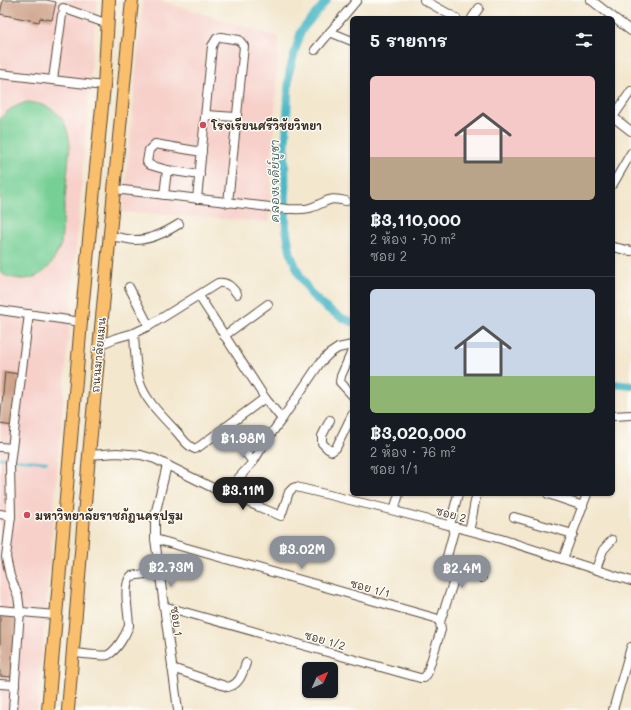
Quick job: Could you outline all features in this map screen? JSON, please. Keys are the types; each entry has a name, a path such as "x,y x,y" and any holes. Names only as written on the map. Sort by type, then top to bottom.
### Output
{"highway":[{"name":"ถนนมาลัยแมน","path":"48,710 81,322 104,86 109,0"},
{"name":"ถนนมาลัยแมน","path":"68,710 89,455 132,0"}],"street":[{"path":"315,50 357,0"},
{"path":"424,0 452,16"},
{"path":"591,0 612,16"},
{"path":"473,16 479,8"},
{"path":"53,79 63,12 108,24"},
{"path":"615,19 631,31"},
{"path":"330,32 350,39"},
{"path":"197,199 212,46 217,38 221,37 239,40 244,46 228,203"},
{"path":"0,74 104,86"},
{"path":"615,114 631,91"},
{"path":"206,115 236,118"},
{"path":"615,119 631,131"},
{"path":"200,175 167,170 148,165 147,162 149,150 155,144 202,152"},
{"path":"615,181 631,153"},
{"path":"164,195 167,170"},
{"path":"114,189 287,209 308,209 330,199 338,198 346,201"},
{"path":"110,236 135,240 156,236 178,224"},
{"path":"615,247 631,251"},
{"path":"99,345 134,333 149,326 218,283 224,283 232,288 237,294"},
{"path":"129,287 149,326"},
{"path":"199,296 224,336 282,419"},
{"path":"224,336 268,304"},
{"path":"0,310 81,322"},
{"path":"13,710 20,611 18,596 10,576 6,557 11,516 10,464 29,314"},
{"path":"134,333 140,382 144,391 157,411 177,431 188,446 195,449 266,398"},
{"path":"89,455 117,453 141,454 155,459 213,488 234,483 253,462 320,363 338,348 350,346"},
{"path":"350,356 341,376 340,382 350,393"},
{"path":"615,418 631,415"},
{"path":"330,420 322,436 322,444 332,451 336,448 350,419"},
{"path":"225,427 253,462"},
{"path":"0,448 12,450"},
{"name":"ซอย 1","path":"167,465 155,515 155,538 178,710"},
{"name":"ซอย 2","path":"213,488 281,516 289,492 296,487 354,498 469,530 631,581"},
{"path":"394,510 398,496"},
{"path":"458,496 446,560 449,566 457,571 482,578"},
{"path":"469,530 472,523 473,505 476,496"},
{"path":"554,496 583,506"},
{"path":"563,559 587,496"},
{"path":"0,514 11,516"},
{"path":"514,517 573,534"},
{"name":"ซอย 1/1","path":"155,538 435,618 440,622"},
{"path":"596,569 603,550 612,540"},
{"name":"ซอย 1/2","path":"163,606 424,678 441,630 440,622 457,571"},
{"path":"72,653 107,655 114,650 129,626 128,579 131,576 159,572"},
{"path":"0,610 55,615"},
{"path":"613,710 631,647"},
{"path":"172,668 228,687 239,681 246,663"},
{"path":"0,684 15,685"}],"shaded area":[{"name":"มหาวิทยาลัยราชภัฏนครปฐม","path":"0,0 97,0 37,710 0,710"},
{"name":"โรงเรียนศรีวิชัยวิทยา","path":"143,0 157,0 279,37 269,222 123,212"}],"green space":[{"path":"27,102 45,106 58,114 66,126 70,144 61,244 47,269 36,276 21,279 12,278 0,272 0,119 12,108"}],"building":[{"path":"3,0 46,0 56,2 52,20 40,18 39,22 0,14"},
{"path":"5,372 19,374 13,426 0,424"},
{"path":"0,612 17,614 11,677 0,676"}],"waterway":[{"name":"คลองเจดีย์บูชา","path":"327,0 301,31 289,73 285,158 286,228 291,255 300,276 311,294 325,307 350,321"},
{"name":"คลองเจดีย์บูชา","path":"615,384 631,386"},
{"path":"0,458 47,462"}],"place":[{"name":"โรงเรียนศรีวิชัยวิทยา","path":"203,125"},
{"name":"มหาวิทยาลัยราชภัฏนครปฐม","path":"27,515"}]}
